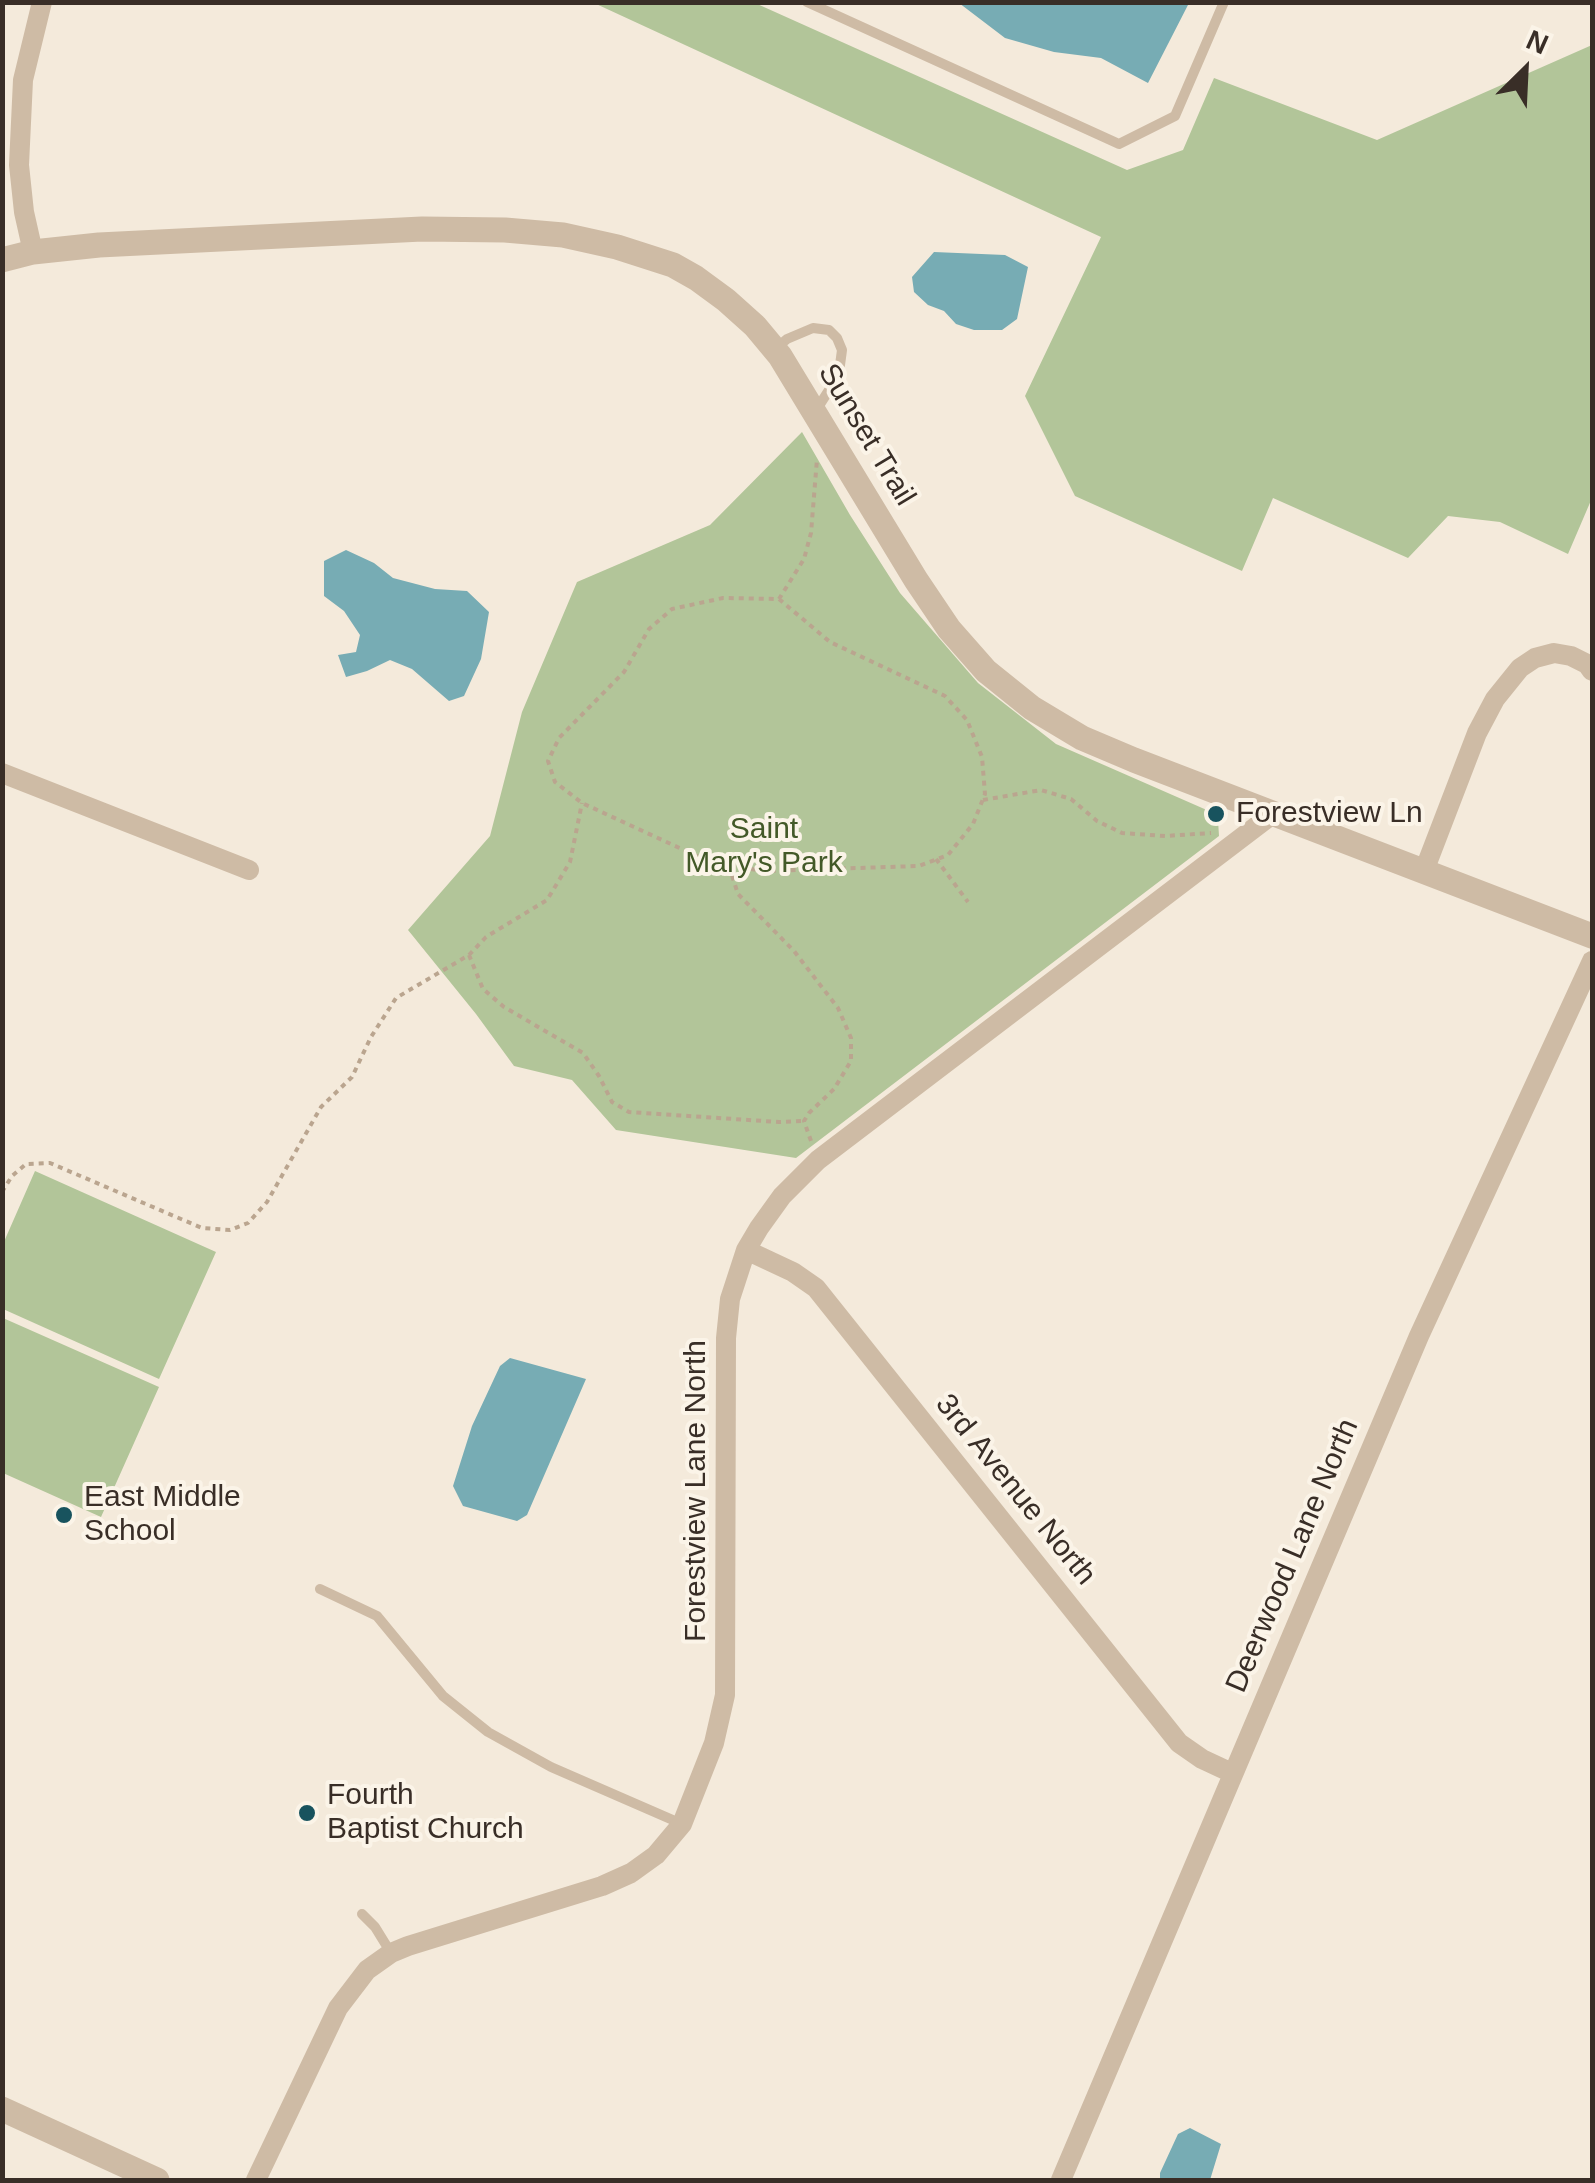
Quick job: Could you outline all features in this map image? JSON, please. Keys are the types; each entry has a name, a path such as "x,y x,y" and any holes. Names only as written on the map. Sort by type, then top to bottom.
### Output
{"street":[{"path":"34,252 24,212 19,165 24,80 42,2"},
{"name":"Sunset Trail","path":"2,260 34,252 99,245 422,229 562,235 618,247 673,265 726,300 755,326 774,350 949,629 986,671 1032,708 1082,738 1592,936"},
{"path":"1424,871 1477,733 1520,668 1536,658 1554,654 1571,656 1592,671"},
{"path":"2,774 249,870"},
{"name":"Forestview Lane North","path":"256,2180 338,2008 366,1970 408,1946 631,1874 656,1855 682,1824 714,1743 725,1695 726,1338 730,1299 746,1250 758,1228 782,1196 818,1160 1274,813"},
{"name":"Deerwood Lane North","path":"1060,2180 1419,1336 1592,961"},
{"name":"3rd Avenue North","path":"746,1250 793,1272 816,1288 1179,1743 1202,1760 1232,1774"},
{"path":"2,2109 156,2180"}],"lane":[{"path":"806,2 1119,144 1175,116 1224,2"},
{"path":"774,350 787,339 813,328 829,330 840,341 840,365 828,394 814,413"},
{"path":"320,1589 376,1616 443,1696 488,1732 551,1767 682,1824"},
{"path":"362,1914 391,1953"}],"path":[{"path":"779,598 804,559 812,533 818,450"},
{"path":"722,598 779,598 830,642 945,696 967,720 982,757 983,800 973,824 948,855 919,866 764,871 712,863 582,803 555,782 548,761 559,738 624,672 649,629 672,609 722,598"},
{"path":"983,800 1041,790 1071,798 1097,821 1122,833 1211,834"},
{"path":"2,1192 26,1164 50,1162 202,1228 230,1230 248,1223 267,1202 321,1107 352,1077 396,998 469,955 486,938 547,900 570,862 582,803"},
{"path":"936,859 968,902"},
{"path":"729,866 738,894 805,965 838,1008 851,1038 851,1061 834,1090 804,1121"},
{"path":"469,955 483,989 504,1007 582,1053 612,1102 629,1112 804,1121"},
{"path":"804,1121 818,1160"}],"green space":[{"path":"594,3 755,3 1127,170 1183,150 1214,78 1377,140 1592,45 1592,498 1568,554 1500,522 1448,516 1408,558 1273,498 1242,571 1075,496 1025,396 1101,237"},
{"name":"Saint Mary's Park","path":"802,432 900,593 978,683 1056,744 1209,811 1218,820 1219,836 796,1158 616,1130 572,1080 514,1066 408,930 490,836 522,712 577,582 710,525"},
{"path":"35,1171 216,1252 159,1379 3,1309 3,1244"},
{"path":"3,1318 159,1387 101,1517 3,1473"}],"water":[{"path":"959,3 1189,3 1148,83 1101,58 1054,52 1005,38"},
{"path":"934,252 1005,255 1028,267 1017,319 1002,330 974,330 956,324 944,311 928,305 914,292 912,277"},
{"path":"346,550 374,563 393,578 435,589 467,591 489,612 481,659 464,696 449,701 412,669 390,660 346,677 338,655 356,652 360,635 344,611 324,596 324,561"},
{"path":"510,1358 586,1379 527,1515 517,1521 463,1506 453,1486 472,1426 500,1366"},
{"path":"1190,2128 1221,2144 1210,2180 1160,2180 1178,2134"}],"place":[{"name":"Forestview Ln","path":"1216,814"},
{"name":"East Middle School","path":"64,1515"},
{"name":"Fourth Baptist Church","path":"307,1813"}]}
